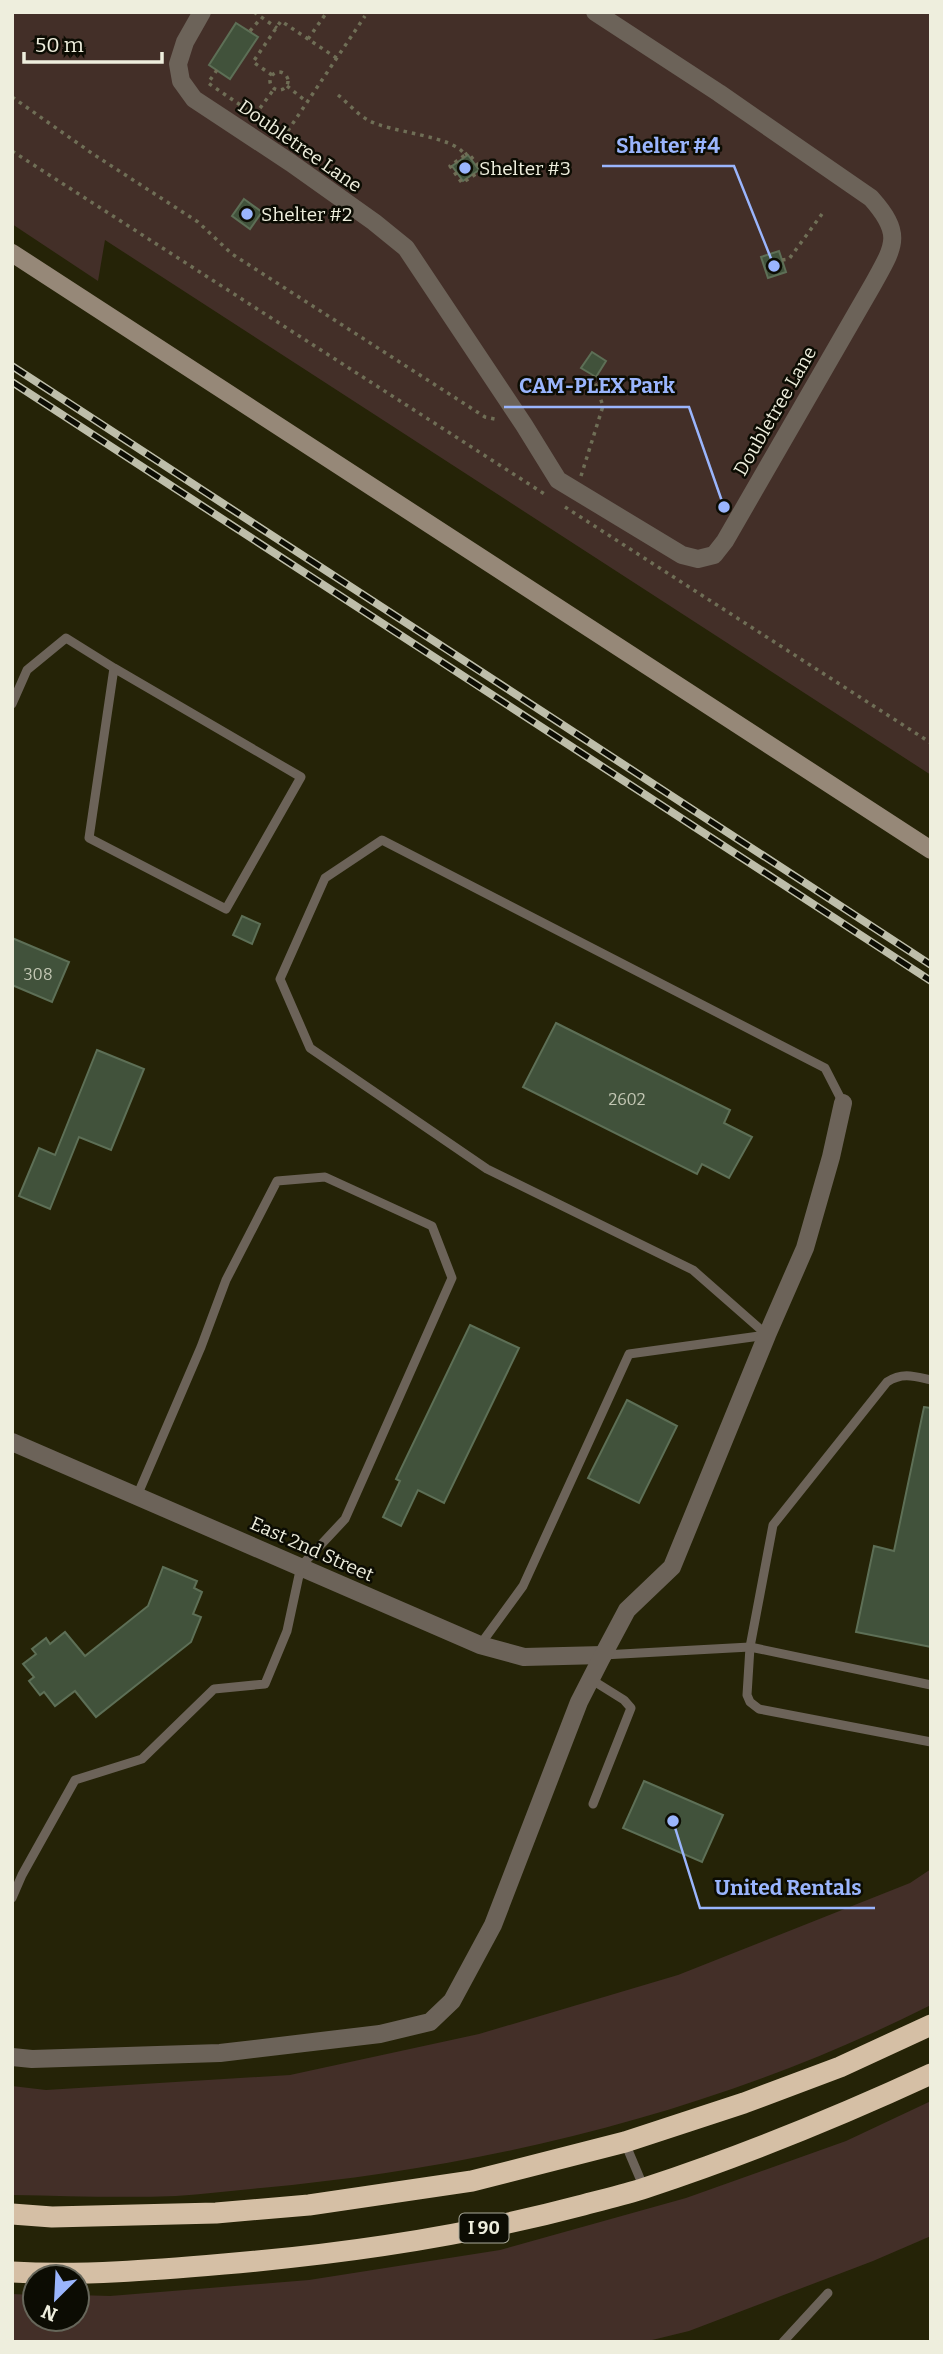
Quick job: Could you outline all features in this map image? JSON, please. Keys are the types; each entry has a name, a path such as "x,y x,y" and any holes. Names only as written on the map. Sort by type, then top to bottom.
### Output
{"highway":[{"path":"12,2214 52,2217 216,2213 309,2205 472,2181 625,2142 744,2103 840,2067 931,2025"},
{"name":"I 90","path":"12,2272 43,2274 162,2269 313,2257 417,2242 524,2221 644,2188 776,2140 931,2074"}],"main road":[{"path":"12,253 931,850"}],"street":[{"name":"Doubletree Lane","path":"202,12 185,42 178,64 181,81 194,99 273,151 374,222 406,248 524,425 558,481 682,555 698,559 715,555 873,286 894,239 888,218 862,192 719,93 595,12"},
{"path":"12,2057 32,2059 220,2053 380,2034 430,2022 452,2001 493,1925 579,1702 627,1610 672,1567 766,1335 805,1248 843,1103"},
{"name":"East 2nd Street","path":"12,1442 480,1645 524,1657 603,1655"}],"lane":[{"path":"12,705 27,670 66,638 301,777 226,909 89,838 114,668"},
{"path":"766,1335 694,1269 488,1169 310,1048 280,979 325,878 382,840 825,1068 843,1103"},
{"path":"12,1898 75,1780 142,1759 214,1689 265,1684 287,1631 301,1566 345,1519 452,1278 432,1226 325,1177 277,1181 226,1280 201,1347 137,1496"},
{"path":"480,1645 523,1586 629,1354 766,1335"},
{"path":"931,1380 906,1375 896,1376 887,1382 773,1525 750,1647 747,1695 750,1702 759,1709 931,1742"},
{"path":"603,1655 750,1647 931,1685"},
{"path":"592,1680 624,1700 631,1708 593,1804"},
{"path":"625,2142 644,2188"},
{"path":"783,2342 828,2293"}],"path":[{"path":"254,12 276,28"},
{"path":"308,39 327,12"},
{"path":"273,151 365,16"},
{"path":"250,32 261,18"},
{"path":"272,75 253,62 281,21 338,59"},
{"path":"217,70 208,83 255,115 287,132"},
{"path":"277,72 286,74 287,86 280,90 274,89 270,84 272,75 277,72"},
{"path":"287,86 307,102"},
{"path":"255,115 274,89"},
{"path":"338,95 367,120 440,141 462,149 466,155 468,153 482,170 462,183 450,166 466,155"},
{"path":"12,97 93,154 198,222 232,254 473,410 485,417 524,425"},
{"path":"12,151 547,496"},
{"path":"782,261 789,259 822,214"},
{"path":"576,491 603,406 592,374"},
{"path":"559,503 931,743"}],"shaded area":[{"path":"12,12 931,12 931,775 105,240 98,281 12,224"},
{"path":"931,1869 931,2005 852,2042 771,2075 688,2104 604,2128 519,2149 433,2165 347,2178 176,2196 12,2195 12,2086 46,2090 290,2075 479,2034 678,1975 910,1883"},
{"path":"931,2101 931,2236 689,2331 644,2342 12,2342 12,2294 21,2294 21,2333 91,2333 91,2295 309,2280 500,2250 686,2198 846,2141"}],"building":[{"path":"236,23 258,37 230,79 209,65"},
{"name":"Shelter #3","path":"468,155 479,170 463,181 452,166"},
{"name":"Shelter #2","path":"244,199 262,212 250,229 232,216"},
{"path":"779,251 786,272 768,278 761,257"},
{"path":"592,352 606,361 596,377 581,368"},
{"path":"242,916 260,924 252,944 233,935"},
{"path":"12,938 69,962 52,1002 12,985"},
{"path":"556,1023 730,1110 724,1123 752,1137 729,1178 702,1164 697,1174 523,1087"},
{"path":"97,1050 144,1069 111,1150 79,1137 50,1209 19,1196 39,1148 55,1155"},
{"path":"470,1325 519,1348 444,1503 418,1490 401,1526 383,1517 400,1481 396,1479"},
{"path":"627,1400 677,1426 639,1503 588,1478"},
{"path":"924,1407 931,1408 931,1647 856,1632 874,1546 894,1551"},
{"path":"163,1567 197,1581 194,1588 202,1592 193,1614 201,1617 191,1642 96,1717 75,1691 55,1706 44,1692 40,1695 29,1681 34,1677 23,1664 36,1654 32,1649 46,1638 50,1644 65,1632 85,1656 148,1606"},
{"path":"644,1781 723,1815 702,1862 623,1828"}],"railway":[{"path":"12,366 931,965"},
{"path":"12,382 931,981"}],"place":[{"name":"Shelter #3","path":"465,168"},
{"name":"Shelter #2","path":"247,214"},
{"name":"Shelter #4","path":"774,266"},
{"name":"CAM-PLEX Park","path":"724,507"},
{"name":"United Rentals","path":"673,1821"}]}
